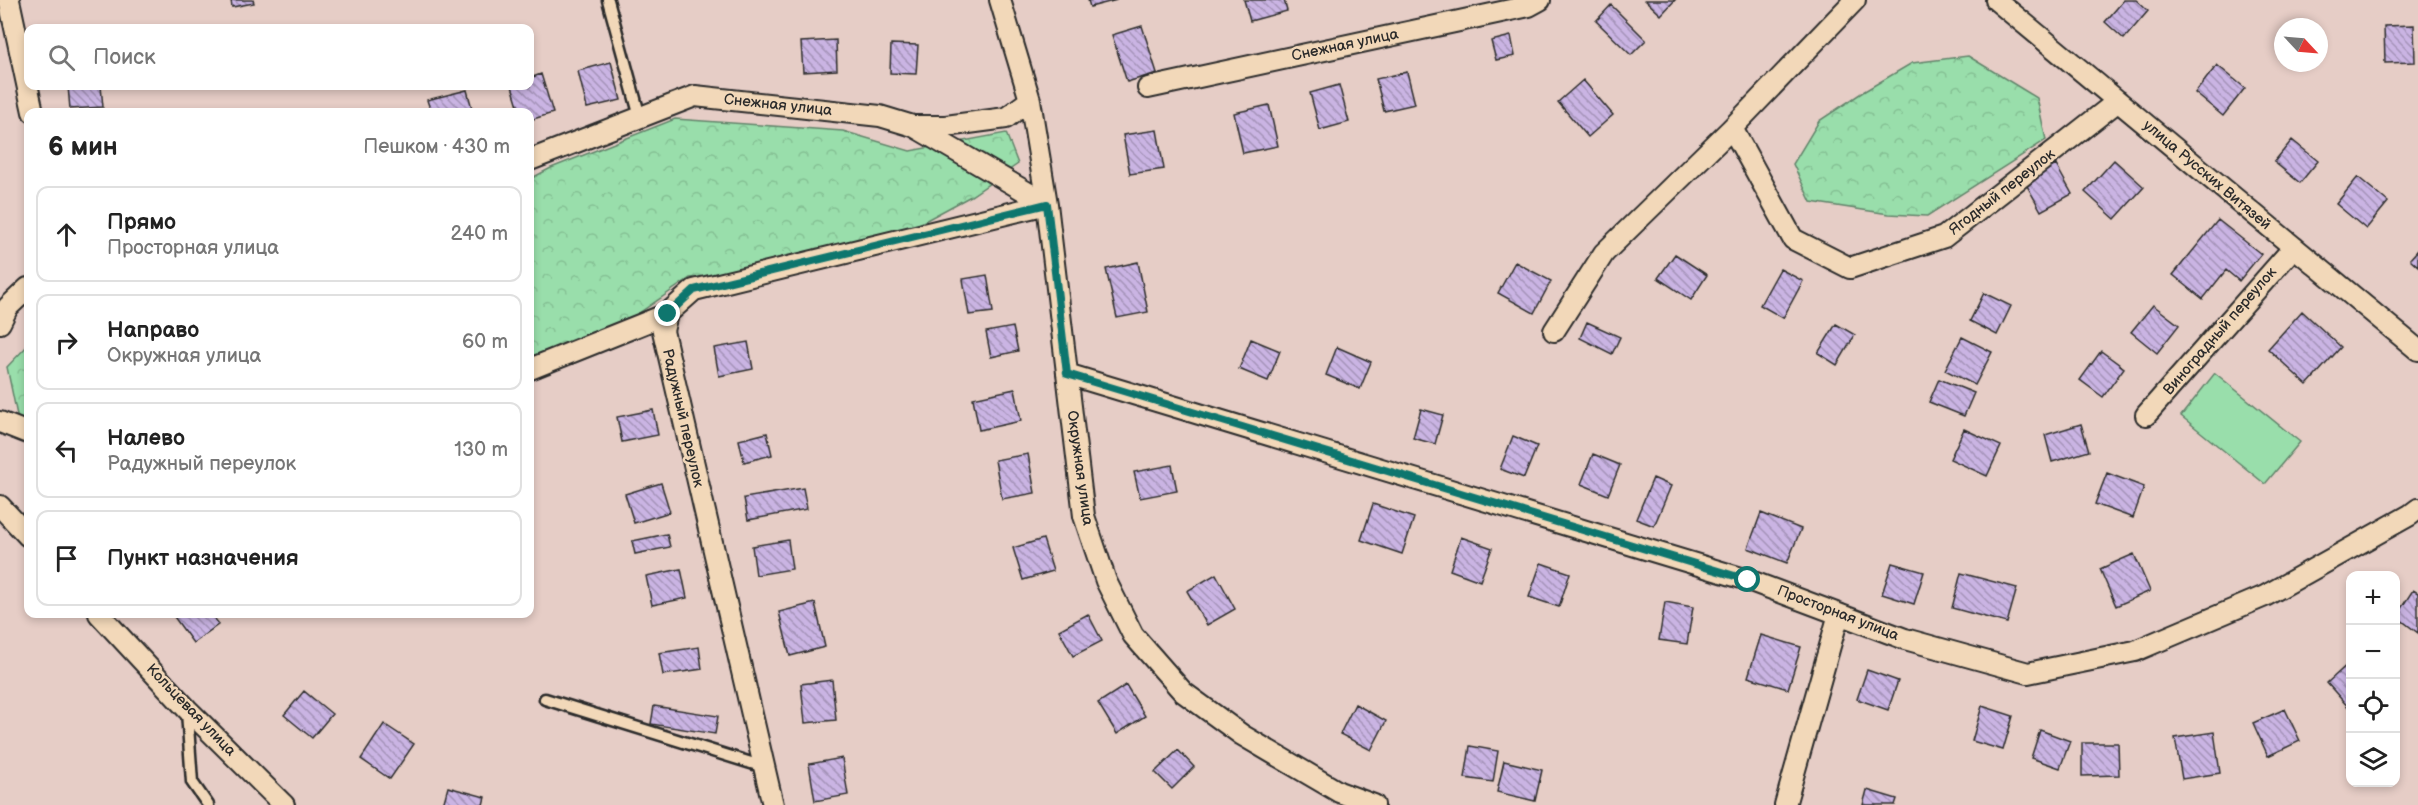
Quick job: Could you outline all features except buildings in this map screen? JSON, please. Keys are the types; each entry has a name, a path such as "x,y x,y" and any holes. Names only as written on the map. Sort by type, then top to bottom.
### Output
{"street":[{"path":"9,0 24,70"},
{"name":"Окружная улица","path":"1000,0 1030,100 1047,204 1084,516 1106,581 1133,635 1184,692 1242,735 1340,792 1374,805"},
{"name":"Снежная улица","path":"1148,87 1529,6 1540,0"},
{"path":"1554,331 1604,253 1732,128 1855,0"},
{"name":"улица Русских Витязей","path":"1996,0 2418,350"},
{"path":"28,90 32,108"},
{"name":"Снежная улица","path":"534,158 696,96 880,116 913,126 946,126 1006,118 1030,100"},
{"name":"Ягодный переулок","path":"1732,128 1793,239 1850,268 1944,237 2118,101"},
{"path":"913,126 1047,204"},
{"path":"534,367 668,314 694,290 1047,204"},
{"name":"Виноградный переулок","path":"2146,415 2294,247"},
{"path":"4,315 24,292"},
{"path":"4,315 24,307"},
{"name":"Радужный переулок","path":"668,314 663,331 773,805"},
{"name":"Просторная улица","path":"1067,374 1748,580 1905,639 2028,673 2135,651 2265,596 2410,515 2418,508"},
{"path":"0,422 24,432"},
{"path":"0,506 24,533"},
{"path":"1785,805 1839,614"},
{"name":"Кольцевая улица","path":"103,618 187,708 284,805"}],"lane":[{"path":"608,0 640,117"},
{"path":"545,699 764,767"},
{"path":"187,708 192,782 208,805"}],"green space":[{"path":"1968,56 2037,98 2046,140 1927,216 1889,214 1811,202 1793,164 1819,121 1912,63"},
{"path":"675,119 843,131 910,151 1006,133 1018,164 971,196 921,223 819,266 690,278 604,337 534,371 534,177"},
{"path":"24,349 24,429 19,425 7,367"},
{"path":"2215,373 2300,442 2265,484 2181,416"}],"route":[{"path":"668,314 694,290 1047,204 1067,374 1748,580"}]}
